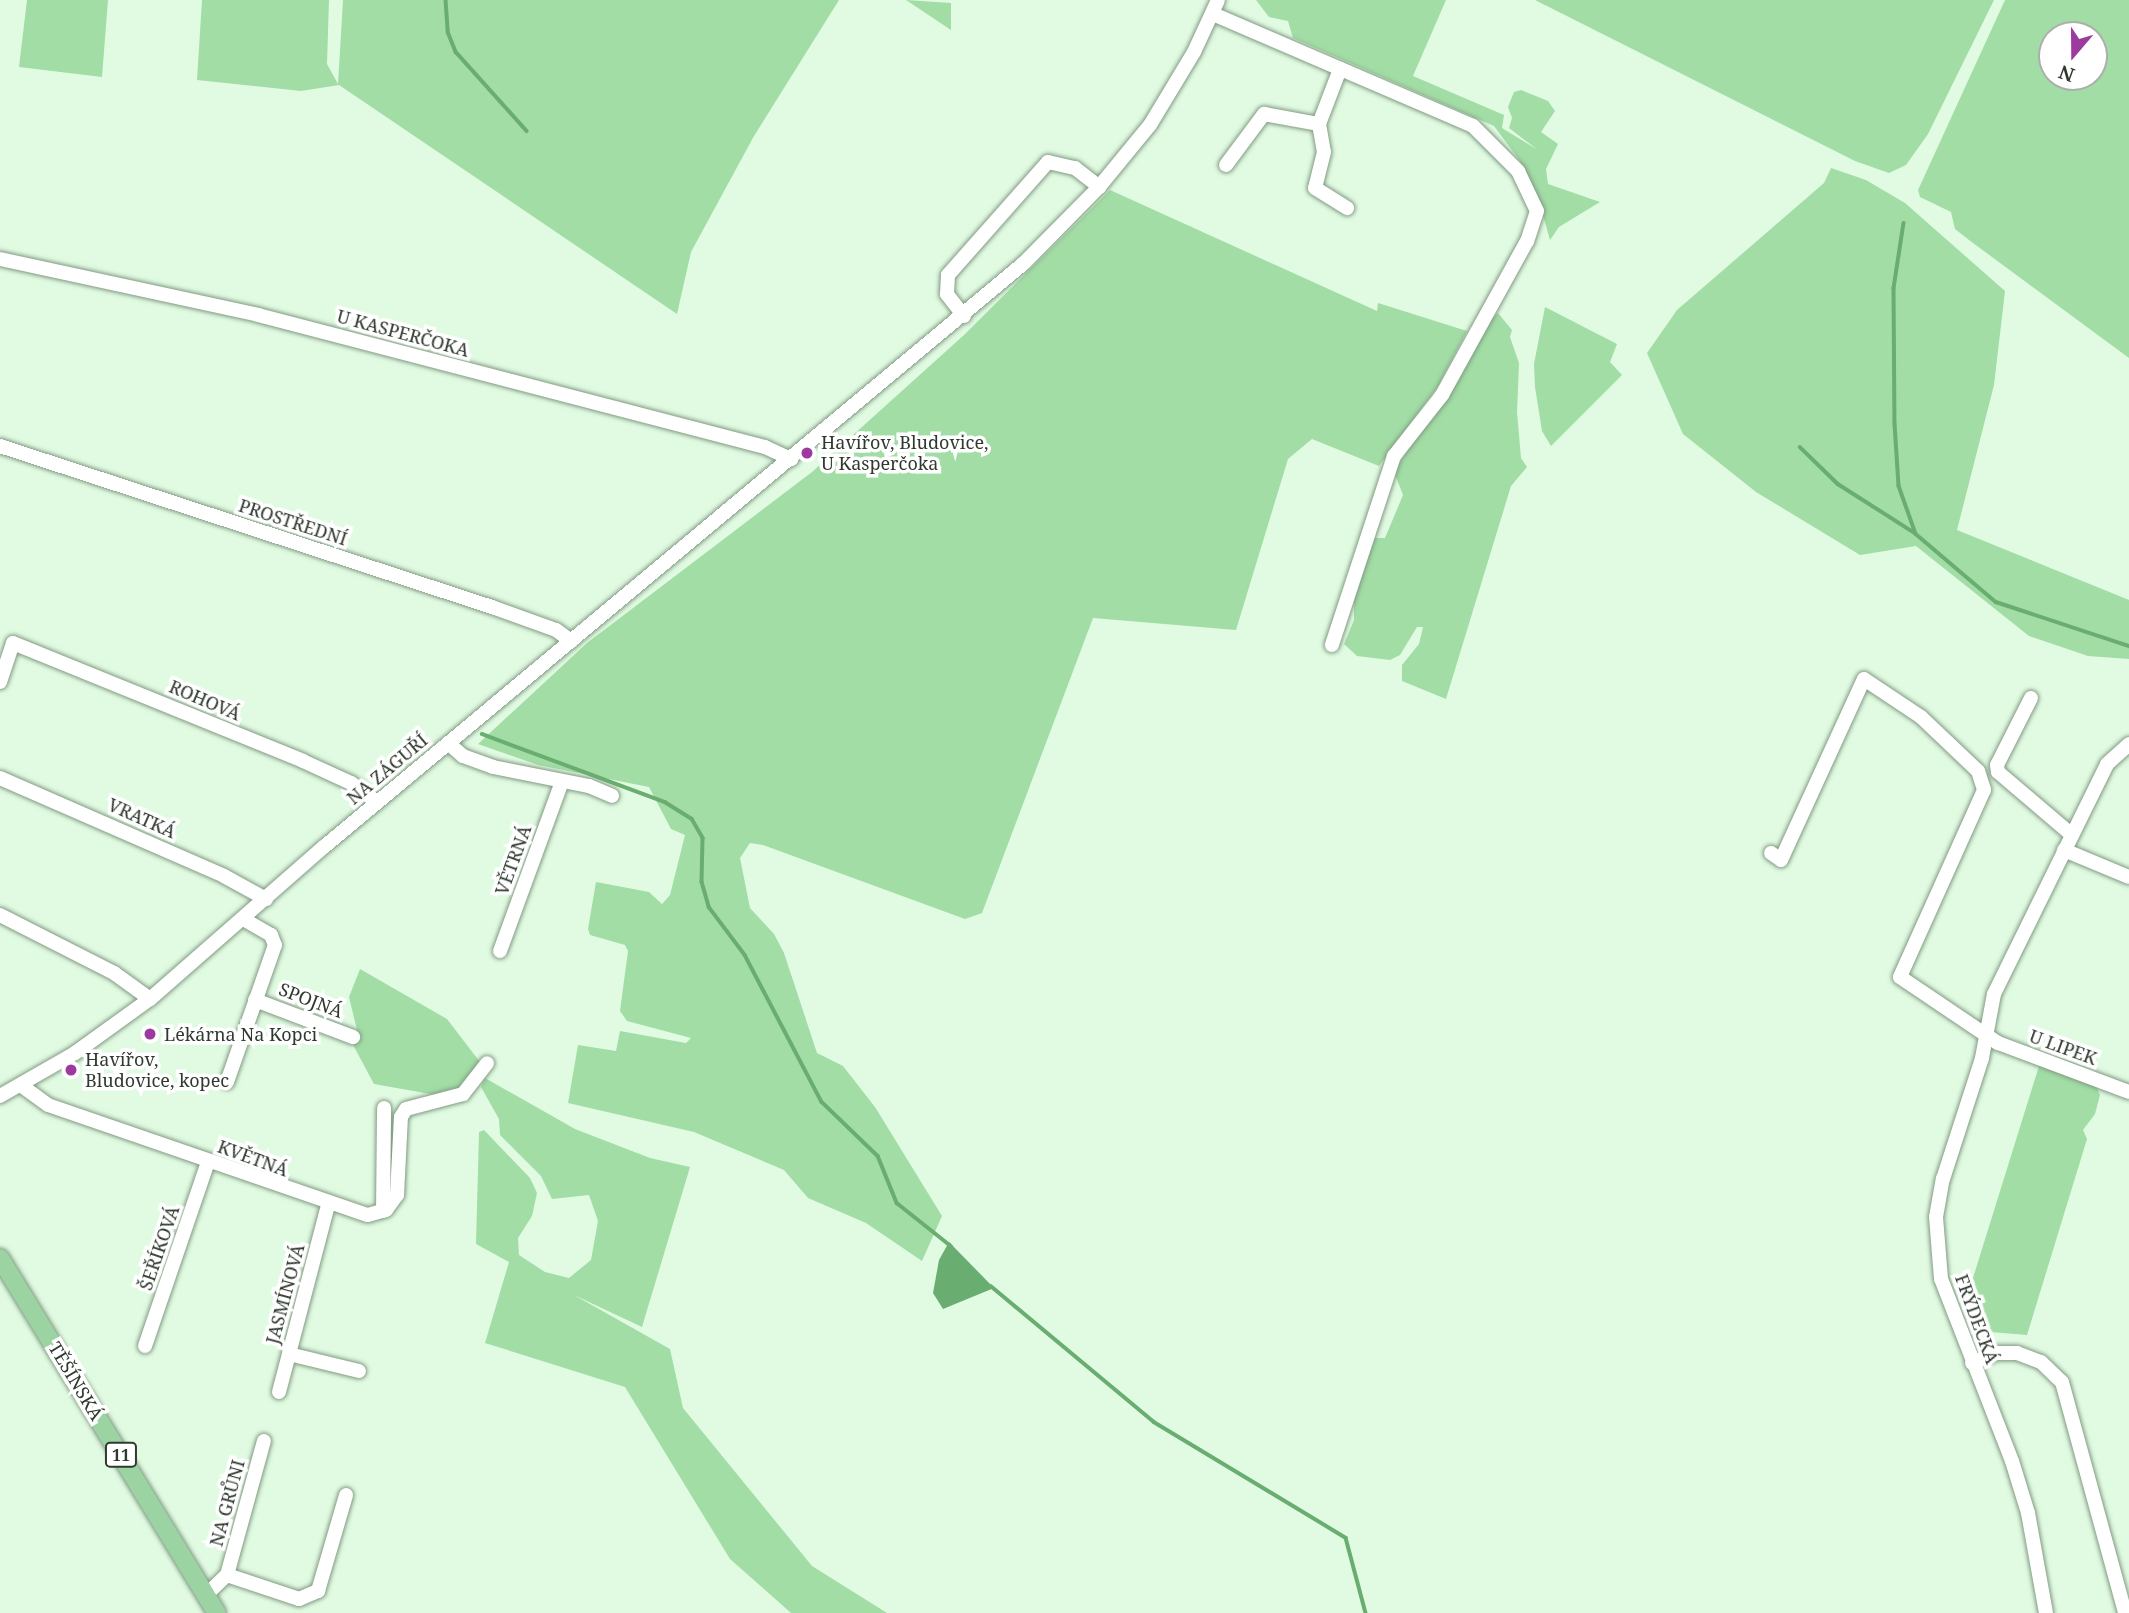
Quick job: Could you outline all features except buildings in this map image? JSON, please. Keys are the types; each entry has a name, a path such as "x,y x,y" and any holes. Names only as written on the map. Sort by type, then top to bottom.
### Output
{"main road":[{"name":"TĚŠÍNSKÁ","path":"0,1258 217,1613"}],"street":[{"path":"1215,7 1340,69 1474,126 1518,171 1537,211 1527,241 1442,395 1394,456 1332,645"},
{"name":"NA ZÁGUŘÍ","path":"0,1096 22,1086 150,999 448,743 964,316 1100,187 1164,105 1215,7"},
{"path":"1340,69 1319,124 1324,152 1315,188 1348,208"},
{"path":"1226,165 1264,114 1319,124"},
{"path":"964,316 947,294 948,275 1048,162 1075,167 1100,187"},
{"name":"U KASPERČOKA","path":"0,259 283,322 765,447 791,459"},
{"name":"PROSTŘEDNÍ","path":"0,446 492,607 556,630 571,641"},
{"name":"ROHOVÁ","path":"0,682 6,640 303,761 351,783 377,803"},
{"name":"U LIPEK","path":"1780,859 1864,679 1920,717 1978,771 1984,790 1900,978 1984,1035 2129,1091"},
{"path":"2031,698 1997,765 1998,772 2072,835"},
{"path":"448,743 477,762 589,786 612,796"},
{"name":"FRÝDECKÁ","path":"2046,1613 2024,1500 1941,1279 1935,1234 1943,1179 1973,1091 1994,994 2107,764 2129,744"},
{"name":"VRATKÁ","path":"0,778 236,881 265,898"},
{"name":"VĚTRNÁ","path":"500,951 562,782"},
{"path":"2064,850 2129,877"},
{"path":"0,915 104,968 150,999"},
{"name":"SPOJNÁ","path":"227,1082 275,945 271,935 243,919"},
{"name":"SPOJNÁ","path":"255,1000 353,1037"},
{"path":"383,1211 399,1190 401,1117 415,1103 463,1094 487,1063"},
{"name":"KVĚTNÁ","path":"22,1086 48,1105 328,1205 363,1215 383,1211"},
{"path":"383,1211 384,1108"},
{"name":"ŠEŘÍKOVÁ","path":"145,1346 208,1162"},
{"name":"JASMÍNOVÁ","path":"279,1392 328,1205"},
{"path":"1972,1363 1995,1353 2017,1353 2041,1362 2062,1382 2125,1613"},
{"path":"289,1354 359,1371"},
{"name":"NA GRŮNI","path":"206,1595 228,1575 264,1441"},
{"name":"NA GRŮNI","path":"228,1575 299,1598 318,1591 346,1495"}],"shaded area":[{"path":"27,0 108,0 102,77 19,67"},
{"path":"202,0 329,0 327,64 338,84 343,0 839,0 754,136 691,252 677,314 339,85 301,91 197,80"},
{"path":"906,0 951,3 951,30"},
{"path":"1256,0 1446,0 1413,76 1504,115 1502,128 1538,150 1509,128 1512,118 1508,107 1514,92 1521,90 1548,101 1555,111 1541,132 1558,144 1546,169 1548,184 1600,202 1559,227 1550,240 1539,201 1520,161 1494,126 1293,38 1288,21 1269,17"},
{"path":"1535,0 1994,0 1928,134 1906,165 1889,173 1855,161"},
{"path":"2005,0 2129,0 2129,358 1955,229 1951,212 1920,197 1918,190"},
{"path":"1831,168 1866,180 1905,203 2005,291 1994,385 1957,530 2129,600 2129,659 2088,656 2029,636 1916,546 1860,555 1756,492 1683,434 1647,353 1677,310 1824,183"},
{"path":"1110,190 1377,311 1378,303 1467,331 1438,386 1379,466 1312,439 1288,459 1236,630 1093,618 982,913 965,919 763,845 750,843 740,858 750,908 774,934 784,953 817,1053 843,1066 875,1107 942,1216 922,1261 866,1223 808,1198 784,1170 694,1132 568,1103 578,1045 616,1051 620,1031 686,1043 691,1038 627,1021 620,1011 628,951 625,945 590,935 588,929 596,882 649,892 662,904 670,895 685,835 671,829 649,787 538,765 478,744 587,643 812,472 964,335"},
{"path":"1545,307 1617,344 1610,362 1622,375 1551,446 1542,431 1534,364"},
{"path":"1498,313 1512,330 1510,337 1519,363 1517,412 1521,458 1527,467 1511,486 1446,699 1402,681 1402,665 1419,644 1423,627 1417,627 1400,655 1390,660 1357,656 1344,644 1354,620 1354,597 1375,538 1385,538 1403,495 1394,472 1486,324"},
{"path":"360,969 447,1019 483,1066 464,1100 374,1084 352,1043 357,1030 349,997"},
{"path":"2039,1066 2096,1085 2100,1095 2095,1114 2083,1130 2087,1139 2027,1335 1978,1331 1963,1310"},
{"path":"485,1078 575,1129 650,1158 690,1167 642,1327 574,1295 670,1349 683,1408 812,1566 887,1613 791,1613 730,1559 625,1387 485,1343 509,1262 476,1244 479,1132 484,1130 530,1178 537,1193 532,1216 518,1238 519,1255 545,1272 569,1278 591,1260 598,1221 589,1195 552,1199 541,1176 500,1135 499,1119 481,1087"},
{"path":"949,1242 994,1288 943,1309 933,1293 939,1260"}],"waterway":[{"path":"446,0 448,32 456,52 527,131"},
{"path":"1904,223 1894,288 1895,424 1899,486 1916,534 1996,602 2129,646"},
{"path":"1800,447 1838,484 1915,533"},
{"path":"482,734 665,802 692,819 703,838 702,882 709,907 745,955 822,1102 878,1156 897,1203 951,1246"},
{"path":"991,1286 1154,1422 1346,1538 1366,1613"}],"place":[{"name":"Havířov, Bludovice, U Kasperčoka","path":"807,453"},
{"name":"Lékárna Na Kopci","path":"150,1034"},
{"name":"Havířov, Bludovice, kopec","path":"71,1070"}]}
